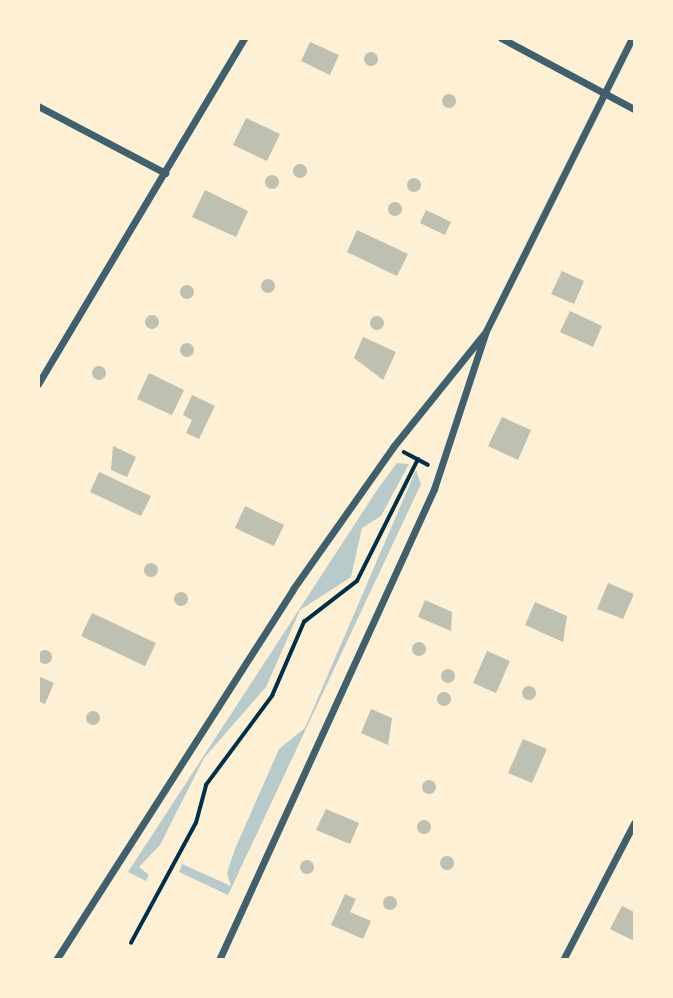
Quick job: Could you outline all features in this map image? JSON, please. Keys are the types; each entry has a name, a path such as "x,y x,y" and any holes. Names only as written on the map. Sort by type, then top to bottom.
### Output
{"street":[{"path":"38,384 244,38"},
{"path":"501,38 635,109"},
{"path":"219,960 440,471 486,331 607,95 632,38"},
{"path":"38,106 164,173"},
{"path":"55,960 82,926 115,860 393,447 486,331"},
{"path":"563,960 635,823"}],"path":[{"path":"393,447 440,471"},
{"path":"131,943 196,823 206,785 272,696 304,622 357,581 418,460"}],"shaded area":[{"path":"397,463 409,464 381,516 362,528 351,577 300,610 266,687 204,758 160,845 139,867 149,875 146,881 128,872 379,487"},
{"path":"416,470 421,484 228,895 179,872 182,864 231,886 227,873 235,849 279,749 305,728"}],"building":[{"path":"310,42 339,55 330,75 301,61"},
{"path":"371,52 376,54 376,64 371,66 366,64 364,59 366,54"},
{"path":"449,94 454,96 454,106 449,108 444,106 442,101 444,96"},
{"path":"246,118 280,134 267,161 233,145"},
{"path":"300,164 305,166 305,176 300,178 295,176 293,171 295,166"},
{"path":"272,175 277,177 277,187 272,189 267,187 265,182 267,177"},
{"path":"414,178 419,180 419,190 414,192 409,190 407,185 409,180"},
{"path":"205,190 248,211 236,237 192,217"},
{"path":"395,202 400,204 400,214 395,216 390,214 388,209 390,204"},
{"path":"426,210 451,222 445,235 420,223"},
{"path":"357,230 408,254 397,276 347,252"},
{"path":"562,271 584,281 574,304 551,294"},
{"path":"268,279 273,281 273,291 268,293 263,291 261,286 263,281"},
{"path":"187,285 192,287 192,297 187,299 182,297 180,292 182,287"},
{"path":"570,311 602,326 593,347 560,332"},
{"path":"152,315 157,317 157,327 152,329 147,327 145,322 147,317"},
{"path":"377,316 382,318 382,328 377,330 372,328 370,323 372,318"},
{"path":"363,337 396,352 383,380 354,358"},
{"path":"187,343 192,345 192,355 187,357 182,355 180,350 182,345"},
{"path":"99,366 104,368 104,378 99,380 94,378 92,373 94,368"},
{"path":"149,373 184,390 172,415 137,399"},
{"path":"192,395 215,406 199,439 186,433 192,420 183,415"},
{"path":"502,417 531,430 518,460 488,446"},
{"path":"113,446 136,457 127,477 111,470"},
{"path":"99,472 151,496 141,516 90,492"},
{"path":"245,506 284,525 274,546 235,528"},
{"path":"151,563 156,565 156,575 151,577 146,575 144,570 146,565"},
{"path":"608,583 634,594 623,619 597,609"},
{"path":"181,592 186,594 186,604 181,606 176,604 174,599 176,594"},
{"path":"425,600 452,612 451,631 418,617"},
{"path":"535,602 567,616 563,642 525,625"},
{"path":"92,613 156,643 145,666 81,636"},
{"path":"419,642 424,644 424,654 419,656 414,654 412,649 414,644"},
{"path":"45,650 50,652 50,662 45,664 40,662 38,657 40,652"},
{"path":"487,651 510,661 496,693 473,683"},
{"path":"448,669 453,671 453,681 448,683 443,681 441,676 443,671"},
{"path":"38,676 54,683 45,704 38,701"},
{"path":"529,686 534,688 534,698 529,700 524,698 522,693 524,688"},
{"path":"444,692 449,694 449,704 444,706 439,704 437,699 439,694"},
{"path":"371,709 392,718 388,745 361,733"},
{"path":"93,711 98,713 98,723 93,725 88,723 86,718 88,713"},
{"path":"523,739 547,749 532,783 508,773"},
{"path":"429,780 434,782 434,792 429,794 424,792 422,787 424,782"},
{"path":"326,809 359,823 350,844 316,830"},
{"path":"424,820 429,822 429,832 424,834 419,832 417,827 419,822"},
{"path":"447,856 452,858 452,868 447,870 442,868 440,863 442,858"},
{"path":"307,860 312,862 312,872 307,874 302,872 300,867 302,862"},
{"path":"345,894 356,899 350,912 371,921 363,939 331,925"},
{"path":"390,896 395,898 395,908 390,910 385,908 383,903 385,898"},
{"path":"622,906 634,912 634,941 610,929"}]}
